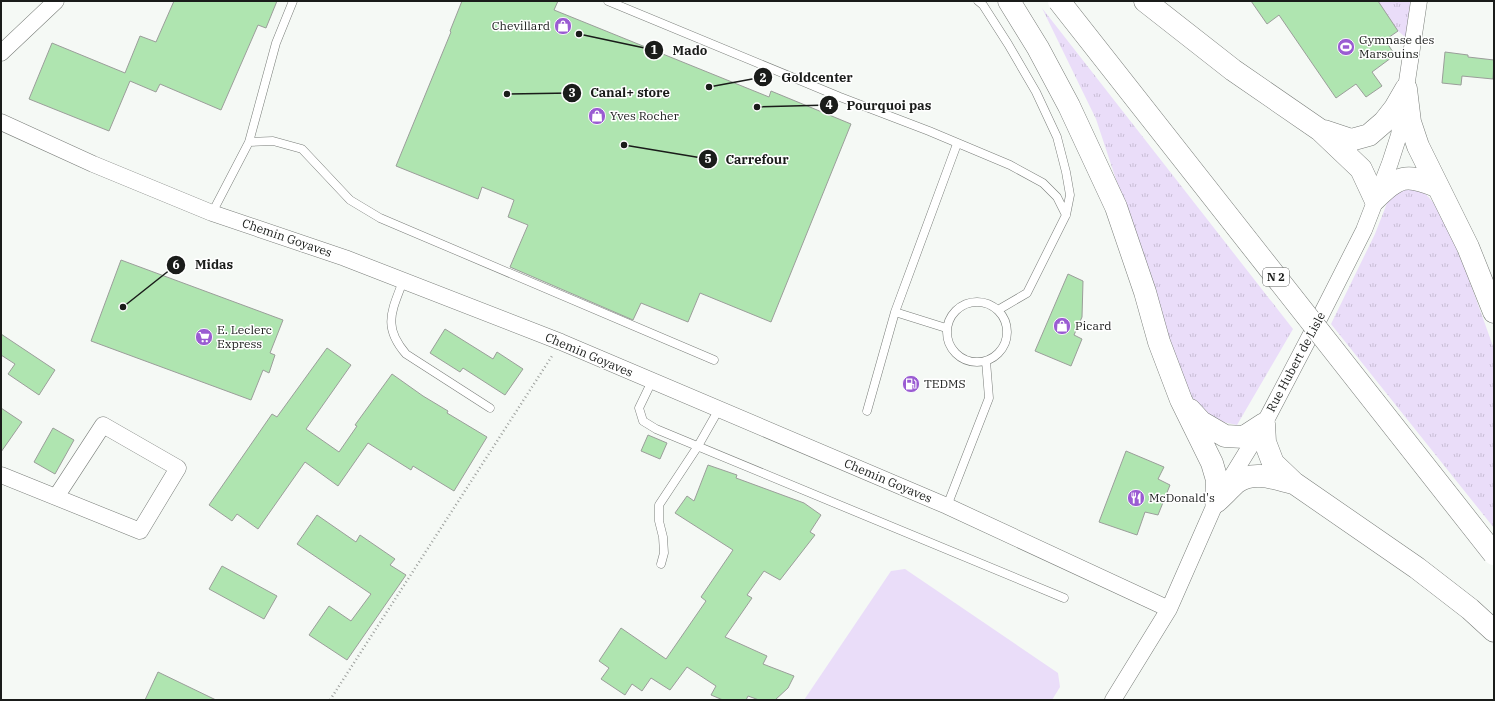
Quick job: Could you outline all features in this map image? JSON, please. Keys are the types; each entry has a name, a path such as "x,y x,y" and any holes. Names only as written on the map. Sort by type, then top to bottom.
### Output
{"highway":[{"path":"1009,1 1038,48 1070,106 1116,207 1145,292 1160,342 1181,400 1212,463 1217,480 1216,502"},
{"name":"N 2","path":"1058,1 1494,554"},
{"path":"1145,1 1233,70 1320,130 1361,168 1375,199 1389,185 1405,177 1421,179 1436,186"},
{"path":"1320,130 1351,140 1369,135 1384,122 1395,108 1406,89"},
{"path":"1406,89 1410,122 1418,146 1436,186 1468,247 1494,312"},
{"path":"1181,400 1201,422 1225,436 1244,436 1264,424 1266,442 1273,463 1294,483 1417,568 1470,609 1494,630"},
{"path":"1216,502 1238,481 1250,477 1263,476 1294,483"}],"street":[{"path":"1,53 56,1"},
{"name":"Rue Hubert de Lisle","path":"1113,700 1169,609 1216,502 1264,424 1364,230 1390,163 1399,135 1419,1"},
{"name":"Chemin Goyaves","path":"1,122 93,164 212,213 345,258 561,342 947,506 1169,609"},
{"path":"1,475 140,531 178,468 103,425 56,497"}],"lane":[{"path":"212,213 249,142 276,43 293,1"},
{"path":"608,1 840,97 929,131 1010,165 1043,183 1056,197 1066,215"},
{"path":"978,1 983,5 1008,44 1036,92 1057,137 1070,195 1066,215 1027,293 998,310"},
{"path":"249,142 273,141 302,149 350,200 380,218 714,360"},
{"path":"866,411 895,312 957,144"},
{"path":"403,280 391,313 392,330 397,344 406,354 490,408"},
{"path":"983,302 998,310 1005,321 1007,334 1004,347 996,356 986,362 971,363 957,356 948,343 946,328 953,312 966,303 983,302"},
{"path":"895,312 946,328"},
{"path":"947,506 989,398 986,362"},
{"path":"652,381 639,408 643,421 656,429 1064,598"},
{"path":"661,564 664,553 659,521 659,505 698,446 719,409"}],"path":[{"path":"330,700 561,342"}],"green space":[{"path":"1378,1 1415,1 1410,41 1398,31"},
{"path":"1042,8 1293,329 1237,425 1218,421 1201,409 1186,391 1096,119"},
{"path":"1397,186 1423,191 1441,211 1466,271 1494,349 1494,528 1331,324 1375,234 1389,198"},
{"path":"905,569 1058,673 1060,687 1052,700 804,700 891,571"}],"building":[{"path":"174,1 277,1 266,28 258,25 221,110 160,84 156,92 130,81 109,131 29,99 52,43 125,73 140,36 156,42"},
{"path":"462,1 558,1 554,10 769,97 771,91 851,124 771,322 700,293 688,322 641,303 633,320 510,267 528,225 508,217 514,200 482,187 478,199 396,166 451,32 450,31"},
{"name":"Gymnase des Marsouins","path":"1251,1 1378,1 1398,31 1385,40 1395,55 1372,72 1382,86 1366,97 1356,84 1336,98 1279,15 1267,24"},
{"path":"1445,52 1468,55 1468,57 1494,60 1493,79 1462,76 1461,85 1442,83"},
{"name":"E. Leclerc Express","path":"121,260 283,320 270,353 275,355 269,373 263,370 251,400 91,341"},
{"name":"Picard","path":"1068,274 1083,281 1082,317 1074,335 1082,339 1071,366 1035,351"},
{"path":"445,329 493,359 497,352 523,369 505,395 463,368 460,372 430,353"},
{"path":"1,334 55,370 39,395 8,374 15,364 1,355"},
{"path":"327,348 351,365 306,429 339,452 357,426 355,425 392,374 423,396 448,411 447,413 487,437 454,491 413,466 411,470 368,443 338,486 305,462 258,529 237,514 232,521 209,505 272,414 277,417"},
{"path":"1,408 22,422 1,452"},
{"path":"53,428 74,440 55,474 34,462"},
{"path":"648,435 667,443 660,459 641,451"},
{"name":"McDonald's","path":"1126,451 1164,467 1158,479 1170,485 1158,515 1145,512 1137,535 1099,522"},
{"path":"708,465 737,475 736,478 804,503 821,515 810,532 815,535 780,580 764,571 747,595 752,598 725,637 767,656 763,664 794,676 788,688 775,700 759,700 748,696 746,700 723,700 711,695 716,686 687,667 670,690 651,678 642,691 632,684 625,695 601,679 609,668 599,661 621,628 666,659 706,601 701,597 733,550 675,513 687,496 694,501"},
{"path":"317,515 356,542 360,535 395,559 390,565 406,575 347,660 309,635 329,606 351,621 371,594 297,544"},
{"path":"222,566 277,596 264,619 209,589"},
{"path":"158,672 216,700 145,700"}],"place":[{"name":"Chevillard","path":"563,26"},
{"name":"Mado","path":"579,34"},
{"name":"Gymnase des Marsouins","path":"1346,47"},
{"name":"Goldcenter","path":"709,87"},
{"name":"Canal+ store","path":"507,94"},
{"name":"Pourquoi pas","path":"757,107"},
{"name":"Yves Rocher","path":"597,116"},
{"name":"Carrefour","path":"624,145"},
{"name":"Midas","path":"123,307"},
{"name":"Picard","path":"1062,326"},
{"name":"E. Leclerc Express","path":"204,337"},
{"name":"TEDMS","path":"911,384"},
{"name":"McDonald's","path":"1136,498"}]}
